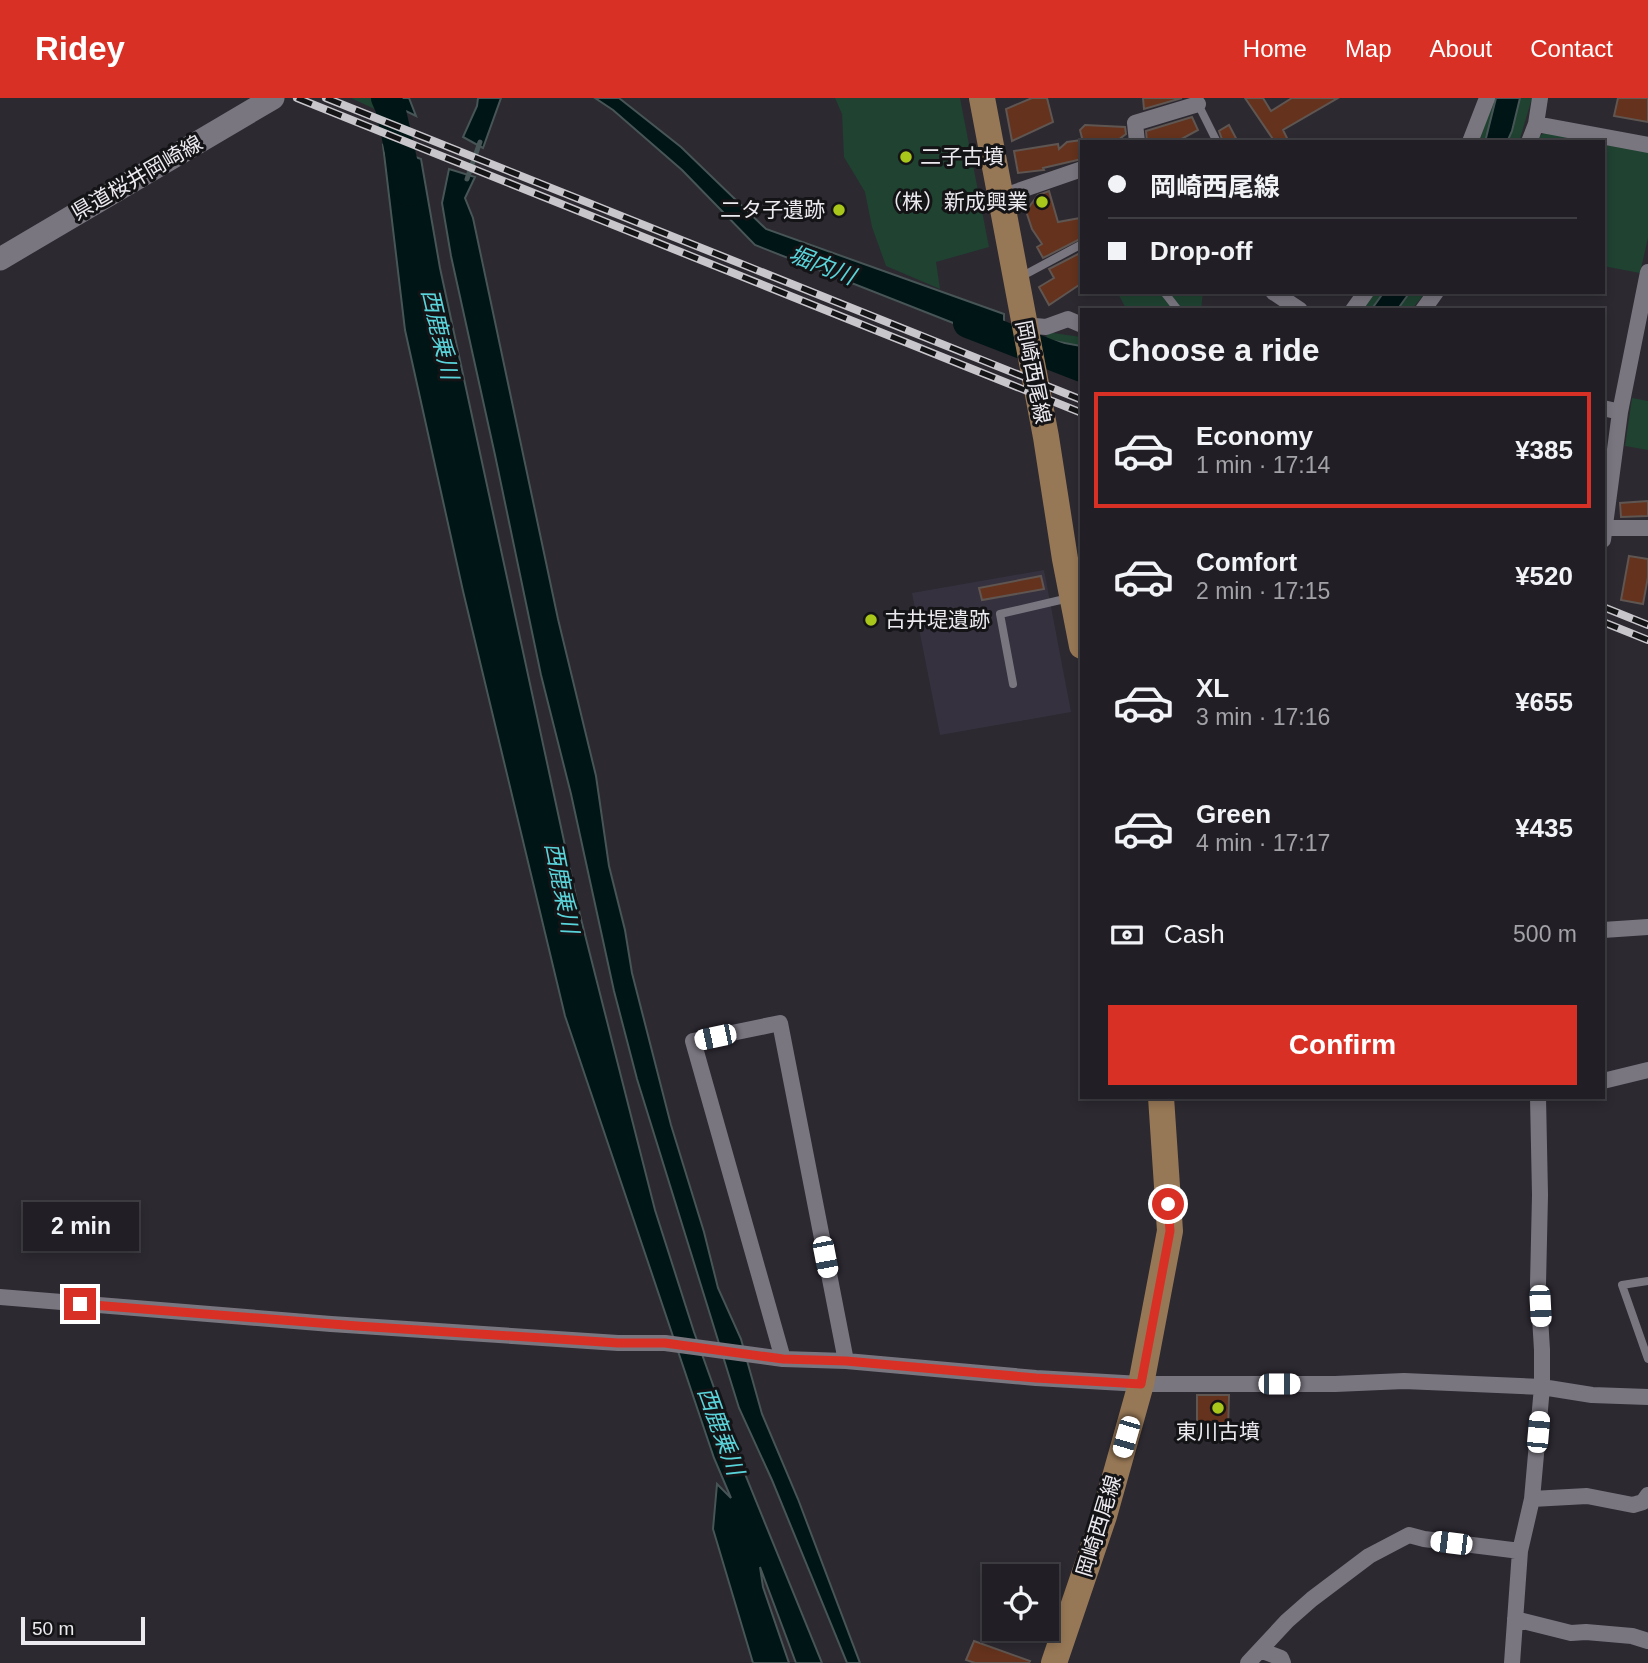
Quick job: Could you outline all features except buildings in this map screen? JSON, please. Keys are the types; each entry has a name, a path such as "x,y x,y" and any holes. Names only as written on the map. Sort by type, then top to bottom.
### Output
{"main road":[{"name":"県道桜井岡崎線","path":"0,259 273,98"},
{"name":"岡崎西尾線","path":"982,98 1080,636"},
{"name":"岡崎西尾線","path":"1054,1663 1104,1516 1141,1384 1170,1231 1161,1099"}],"street":[{"path":"1471,140 1487,98"},
{"path":"1530,140 1536,124 1540,98"},
{"path":"1137,140 1135,123 1197,101"},
{"path":"1536,124 1648,145"},
{"path":"1001,197 1080,170"},
{"path":"1605,526 1620,412 1648,272"},
{"path":"1276,294 1297,308"},
{"path":"1027,340 1046,327 1068,319 1080,324"},
{"path":"1605,408 1620,412"},
{"path":"1605,534 1648,528"},
{"path":"1605,930 1648,927"},
{"path":"783,1359 693,1041 780,1023 846,1361"},
{"path":"1605,1081 1648,1070"},
{"path":"1512,1663 1520,1550 1532,1499 1542,1387 1538,1284 1538,1099"},
{"path":"0,1297 331,1324 618,1343 665,1343 783,1359 846,1361 1036,1378 1141,1384 1335,1384 1404,1381 1542,1387 1592,1395 1648,1397"},
{"path":"1532,1499 1587,1496 1633,1506 1643,1502 1648,1495"},
{"path":"1248,1663 1287,1621 1312,1599 1368,1556 1409,1535 1520,1550"},
{"path":"1515,1619 1571,1633 1632,1636 1648,1641"},
{"path":"1260,1650 1280,1658 1283,1663"}],"lane":[{"path":"1197,101 1216,140"},
{"path":"1015,274 1028,273 1080,245"},
{"path":"1166,294 1176,308"},
{"path":"1013,684 1000,614 1072,597"},
{"path":"1648,1281 1622,1285 1648,1359"}],"shaded area":[{"path":"1044,570 1071,712 940,735 912,593"}],"green space":[{"path":"351,98 394,98 400,121"},
{"name":"二子古墳","path":"835,98 960,98 989,247 936,262 940,289 886,266 872,227 865,192 844,157 842,114"},
{"path":"1494,98 1532,98 1520,140 1480,140"},
{"path":"1547,132 1595,140 1537,140"},
{"path":"1605,142 1648,149 1648,238 1640,273 1605,266"},
{"path":"1118,294 1203,294 1201,308 1126,308"},
{"path":"1374,294 1424,294 1413,308 1363,308"},
{"path":"1046,332 1080,337 1080,374 1050,362"},
{"path":"1632,398 1648,401 1648,450 1625,446"}],"water":[{"path":"379,98 409,98 416,116"},
{"path":"478,98 501,98 483,148 463,137"},
{"path":"595,98 619,98 681,147 766,229 1004,314 1004,343 755,245 682,170 613,110"},
{"path":"1496,98 1520,98 1508,140 1486,140"},
{"path":"383,145 421,159 440,268 580,915 655,1210 694,1332 745,1474 822,1663 796,1663 760,1567 763,1587 789,1663 753,1663 713,1529 717,1484 731,1498 714,1458 565,1016 463,591 405,330"},
{"path":"449,169 475,177 465,198 473,218 558,619 596,776 609,866 625,930 632,973 671,1125 718,1288 741,1339 762,1414 798,1499 860,1663 847,1663 772,1480 739,1408 637,1079 541,675 451,256 442,203"},
{"path":"1383,294 1409,294 1398,308 1372,308"},
{"path":"1043,339 1080,346 1080,370 1046,357"}],"waterway":[{"name":"西鹿乗川","path":"386,98 409,191"},
{"path":"467,179 480,142"},
{"name":"堀内川","path":"968,323 1080,366"}],"railway":[{"path":"297,98 1080,412"},
{"path":"326,98 1080,399"},
{"path":"1605,608 1648,625"},
{"path":"1605,623 1648,640"}],"place":[{"name":"二子古墳","path":"906,157"},
{"name":"（株）新成興業","path":"1042,202"},
{"name":"二タ子遺跡","path":"839,210"},
{"name":"古井堤遺跡","path":"871,620"},
{"name":"東川古墳","path":"1218,1408"}],"route":[{"path":"80,1304 357,1326 618,1343 665,1343 783,1359 846,1361 1036,1378 1141,1384 1170,1231 1168,1204"}]}
